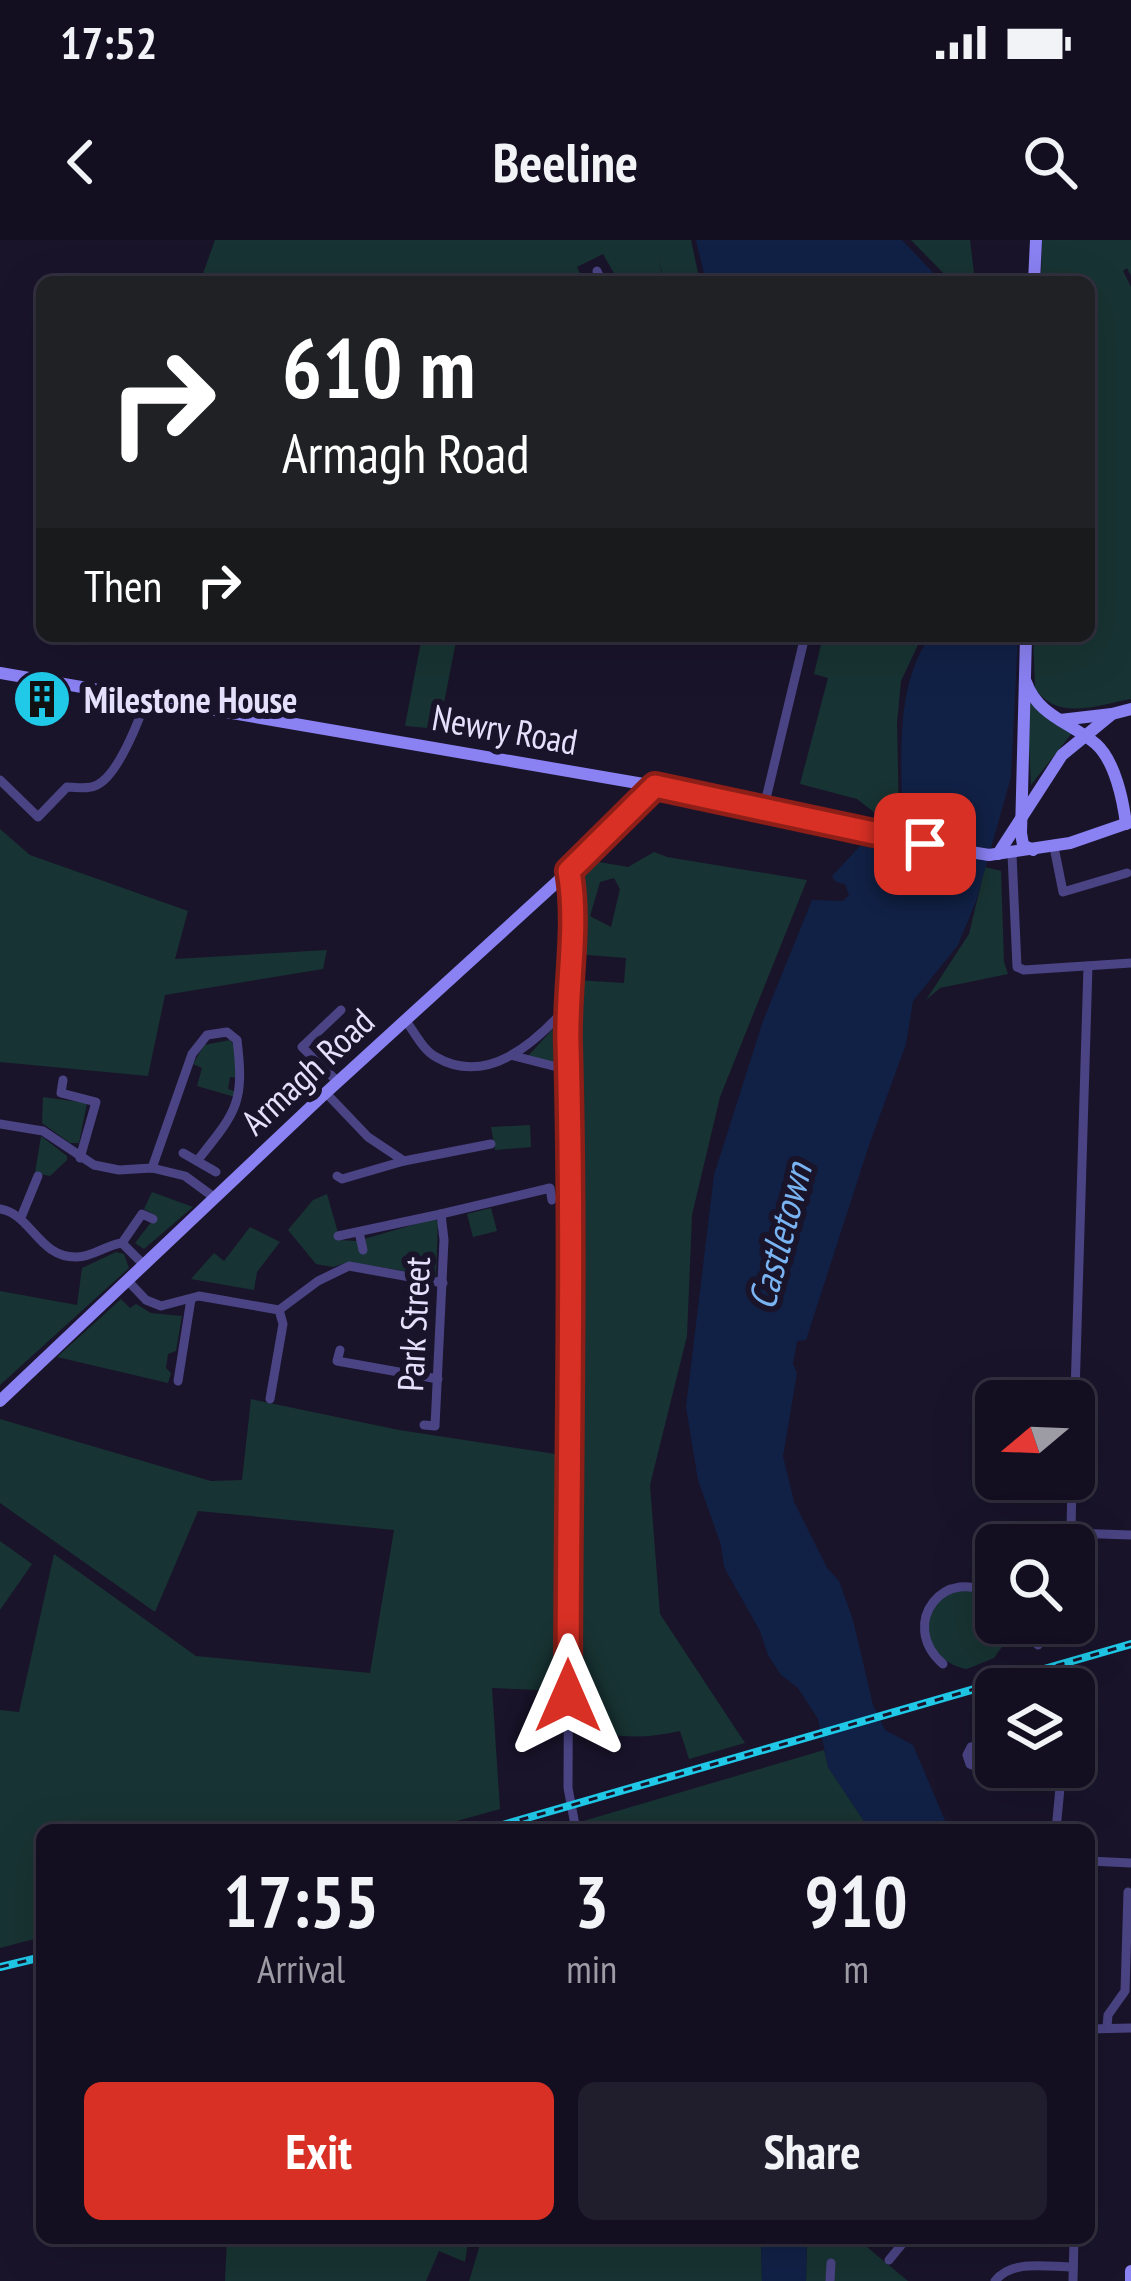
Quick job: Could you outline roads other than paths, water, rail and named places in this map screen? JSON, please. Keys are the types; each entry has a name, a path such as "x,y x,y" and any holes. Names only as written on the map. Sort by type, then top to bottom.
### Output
{"main road":[{"path":"1034,276 1036,240"},
{"path":"1025,642 1020,820 1022,844 1033,850"},
{"path":"1000,855 1054,847 1128,823 1107,759 1097,746 1037,704 1024,669"},
{"name":"Newry Road","path":"0,674 655,786 892,839 1000,855"},
{"path":"1060,720 1131,710"},
{"path":"1000,855 1046,777 1083,736 1112,714"},
{"name":"Armagh Road","path":"0,1401 655,786"},
{"path":"1131,2271 1131,2281"}],"street":[{"path":"596,271 599,276"},
{"path":"763,811 804,642"},
{"path":"0,780 38,818 67,787 101,784 138,724 147,698"},
{"path":"1054,847 1063,892 1127,873"},
{"path":"1000,855 1017,967 1131,963"},
{"path":"569,871 568,1771 575,1824"},
{"path":"1075,1380 1088,966"},
{"path":"406,1021 425,1048 442,1060 467,1066 514,1056 541,1036 567,1007"},
{"path":"338,1082 302,1047 341,1010"},
{"path":"152,1168 192,1054 207,1035 227,1032 237,1040 239,1101 197,1161"},
{"path":"514,1056 569,1070"},
{"path":"63,1080 62,1093 96,1102 80,1158"},
{"path":"326,1093 368,1137 404,1161"},
{"path":"0,1124 43,1131 80,1158 119,1170 152,1168 184,1176 215,1198"},
{"path":"338,1176 342,1179 487,1144 481,1131"},
{"path":"183,1153 216,1172"},
{"path":"22,1216 38,1176"},
{"name":"Park Street","path":"338,1236 550,1188 552,1200"},
{"path":"0,1209 22,1216 42,1244 66,1256 84,1257 122,1243 142,1214 153,1219"},
{"name":"Park Street","path":"424,1425 436,1426 441,1214"},
{"name":"Park Street","path":"358,1232 363,1250"},
{"path":"122,1243 145,1265"},
{"path":"128,1281 146,1300 161,1306 199,1296 279,1310 318,1280 349,1266 442,1283"},
{"path":"178,1381 191,1299"},
{"path":"270,1399 283,1324 279,1310"},
{"path":"340,1351 338,1361 438,1379"},
{"path":"169,1360 181,1361"},
{"path":"1095,1534 1131,1535"},
{"path":"943,1664 925,1638 926,1617 932,1603 959,1586 975,1586"},
{"path":"1057,1824 1060,1788"},
{"path":"1095,1862 1131,1863"},
{"path":"1107,2027 1108,2014 1125,1991 1128,1892"},
{"path":"1095,2029 1131,2028"},
{"path":"889,2260 902,2244"},
{"path":"1072,2281 1074,2244"},
{"path":"830,2281 831,2264"},
{"path":"995,2281 1014,2267 1073,2267"}],"water":[{"path":"696,240 902,240 936,276 705,276"},
{"name":"Castletown","path":"927,642 1018,642 1011,777 976,901 958,945 913,1001 906,1044 806,1340 797,1341 793,1364 797,1373 783,1456 794,1502 827,1568 839,1581 873,1705 885,1730 913,1745 946,1824 866,1824 828,1767 818,1719 768,1655 724,1567 698,1480 686,1407 714,1175 763,1021 812,900 843,901 849,895 845,884 832,876 860,846 901,852 905,835 903,717"},
{"path":"761,2244 807,2244 806,2281 762,2281"}],"railway":[{"path":"506,1824 1131,1644"},
{"path":"0,1967 36,1958"}],"place":[{"name":"Milestone House","path":"42,699"}]}
